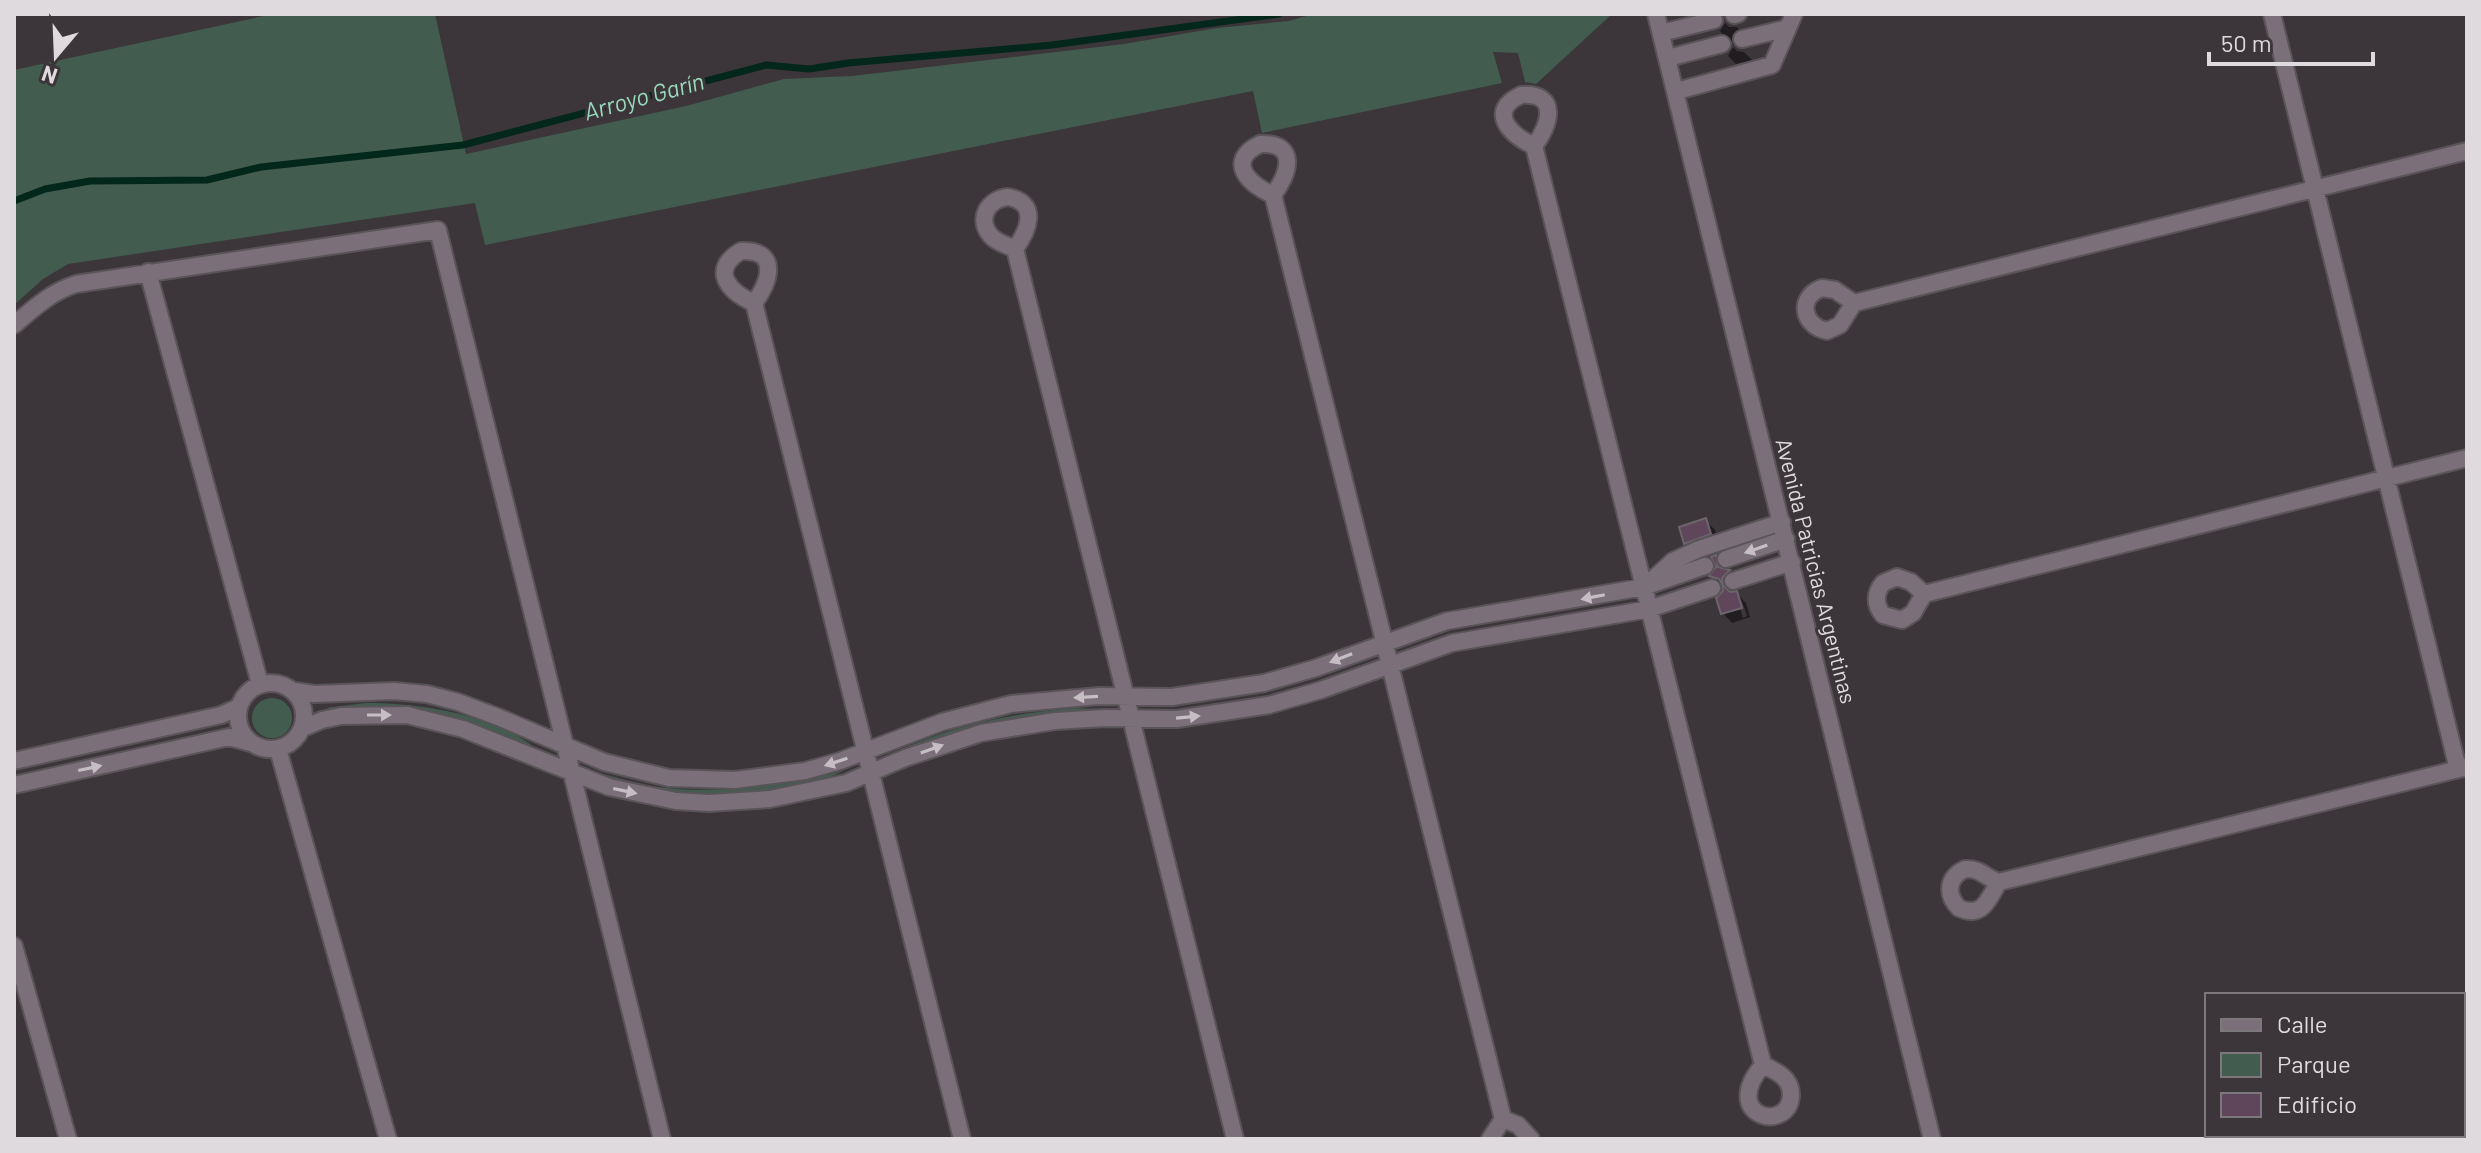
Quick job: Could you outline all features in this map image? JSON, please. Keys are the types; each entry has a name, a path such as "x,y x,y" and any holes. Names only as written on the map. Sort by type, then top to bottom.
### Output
{"street":[{"name":"Avenida Patricias Argentinas","path":"1656,14 1932,1139"},
{"path":"1999,882 2462,768 2386,479 2272,14"},
{"path":"1661,33 1714,20"},
{"path":"1742,39 1791,21"},
{"path":"1677,91 1772,65 1791,21"},
{"path":"1668,58 1722,44"},
{"path":"1534,146 1763,1065"},
{"path":"1854,303 2467,151"},
{"path":"1273,195 1503,1119 1490,1139"},
{"path":"14,325 59,290 148,272 438,230 662,1139"},
{"path":"1015,249 1235,1139"},
{"path":"148,272 260,684"},
{"path":"754,303 962,1139"},
{"path":"1924,594 2467,458"},
{"path":"1644,587 1673,561 1699,549 1782,522"},
{"path":"1726,559 1786,539"},
{"path":"1733,581 1792,562"},
{"path":"251,743 238,723 239,707 247,693 260,684 278,683 294,691 314,694 394,691 427,694 485,712 616,766 669,778 702,781 765,778 805,771 942,722 999,706 1049,699 1172,697 1264,683 1447,621 1644,587 1705,566"},
{"path":"303,728 341,716 407,715 463,729 609,787 676,801 709,803 770,799 811,792 981,733 1055,721 1177,719 1269,705 1321,690 1452,643 1649,609 1712,588"},
{"path":"14,785 229,737 269,750 278,749 293,742 303,728 305,713 294,691"},
{"path":"14,761 221,715 239,707"},
{"path":"278,749 388,1139"},
{"path":"14,946 68,1139"},
{"path":"1503,1119 1518,1125 1531,1139"}],"green space":[{"path":"273,14 435,14 466,154 686,106 784,79 852,76 1124,44 1217,28 1289,21 1313,14 1612,14 1536,84 1525,82 1518,53 1493,52 1502,83 1262,133 1253,91 485,245 475,203 68,264 43,279 14,305 14,70"},
{"path":"272,698 286,704 292,718 286,732 272,738 258,732 252,718 258,704"},
{"path":"366,703 409,705 455,713 499,727 535,748 526,748 468,722 438,713 397,707 325,708"},
{"path":"1072,708 1103,709 983,725 896,752 982,722"},
{"path":"843,771 788,789 724,796 659,791 604,774 651,786 705,790 797,781"}],"building":[{"path":"1706,518 1711,534 1684,544 1679,527"},
{"path":"1716,555 1718,567 1730,570 1722,578 1723,585 1730,592 1737,591 1742,608 1721,614 1716,598 1723,591 1722,584 1719,579 1709,576 1716,567 1711,557"}],"waterway":[{"name":"Arroyo Garín","path":"14,201 45,189 90,181 207,180 261,167 463,145 766,65 809,69 1052,45 1279,14"}]}
